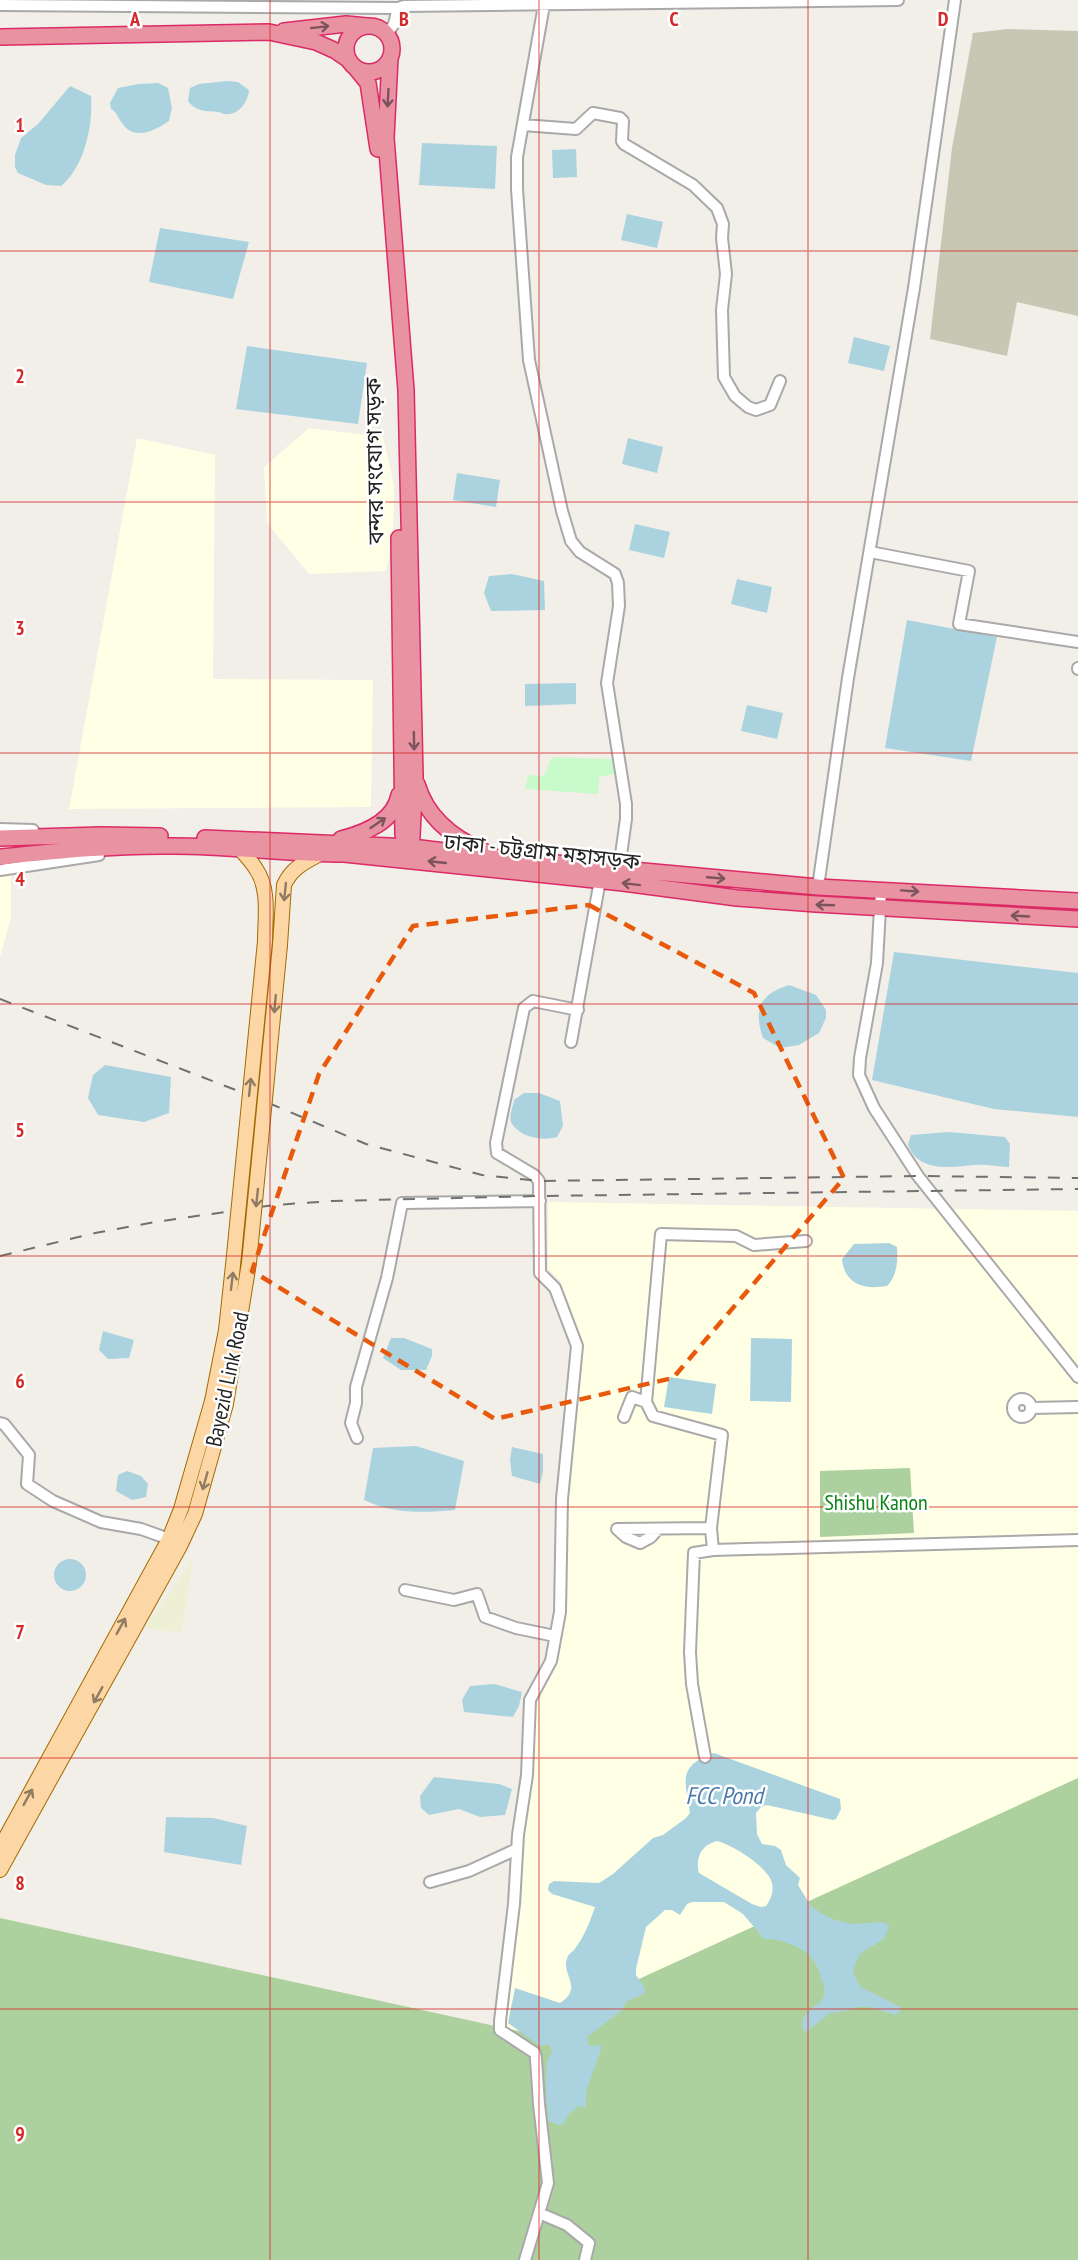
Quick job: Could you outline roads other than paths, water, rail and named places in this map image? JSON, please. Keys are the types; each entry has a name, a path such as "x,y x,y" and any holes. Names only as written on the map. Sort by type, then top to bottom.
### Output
{"highway":[{"path":"0,37 269,32 346,24 372,26 387,34 392,46 390,58 381,69 361,71 336,51 316,42 269,32"},
{"path":"352,64 346,53 348,39 358,29 372,26"},
{"name":"বন্দর সংযোগ সড়ক","path":"390,58 386,138 406,390 409,776 407,853"},
{"name":"বন্দর সংযোগ সড়ক","path":"352,64 368,83 377,138 397,391 409,776"},
{"path":"322,849 379,824 393,811 409,776"},
{"path":"409,776 438,824 474,847 501,858"},
{"name":"ঢাকা - চট্টগ্রাম মহাসড়ক","path":"0,857 138,836 322,849 501,858 818,887 1078,901"},
{"name":"ঢাকা - চট্টগ্রাম মহাসড়ক","path":"0,838 100,841 241,850 322,849"},
{"name":"ঢাকা - চট্টগ্রাম মহাসড়ক","path":"407,853 737,898 1078,919"}],"main road":[{"name":"Bayezid Link Road","path":"0,1848 169,1539 182,1509 219,1402 239,1334 252,1241 285,885 293,869 322,849"},
{"name":"Bayezid Link Road","path":"0,1870 180,1546 195,1514 219,1402 264,941 266,898 260,875 241,850"}],"street":[{"path":"0,5 398,8 898,0"},
{"path":"818,887 846,690 914,288 955,0"},
{"path":"544,5 517,157 517,189 529,360 562,511 571,541 580,552 615,574 618,583 619,606 607,682 626,804 619,869"},
{"path":"387,34 394,24 398,8"},
{"path":"523,125 576,129 594,113 620,118 623,121 622,141 624,144 693,185 711,200 717,207 723,224 722,238 726,274 722,309 724,377 735,396 748,407 756,410 770,405 780,381"},
{"path":"870,552 969,571 959,624 1078,642"},
{"path":"0,829 106,832 138,836"},
{"path":"0,870 99,855 100,841"},
{"path":"571,1042 600,880"},
{"path":"881,890 877,963 859,1075 874,1107 918,1176 1078,1377"},
{"path":"525,2260 548,2183 536,2059 535,2053 500,2030 500,2021 514,1904 517,1849 527,1775 530,1700 551,1661 560,1612 562,1499 578,1346 555,1288 540,1272 539,1181 534,1175 497,1154 496,1143 524,1008 533,1001 578,1010"},
{"path":"357,1438 351,1423 356,1403 356,1387 387,1278 402,1203 540,1201"},
{"path":"713,1550 711,1528 722,1435 653,1416 646,1402 661,1234 736,1236 754,1245 806,1241"},
{"path":"624,1418 628,1396 646,1402"},
{"path":"1031,1407 1078,1407"},
{"path":"0,1423 4,1424 29,1455 27,1484 53,1501 101,1522 141,1530 169,1539"},
{"path":"658,1529 711,1528"},
{"path":"705,1757 692,1684 690,1652 694,1553 713,1550 1078,1540"},
{"path":"405,1590 454,1600 477,1594 485,1617 516,1628 555,1636"},
{"path":"430,1882 469,1871 517,1849"},
{"path":"539,2213 567,2225 589,2243 585,2260"}],"water":[{"path":"238,82 249,90 245,102 236,112 226,114 202,110 188,101 190,88 199,84"},
{"path":"158,83 168,88 172,108 169,121 152,131 139,133 127,129 111,109 110,103 118,88"},
{"path":"70,86 91,96 89,132 82,156 69,178 61,186 46,185 18,173 15,167 15,155 21,138 38,124"},
{"path":"422,143 497,146 495,189 419,185"},
{"path":"576,149 577,177 553,178 552,150"},
{"path":"627,214 663,222 657,248 621,240"},
{"path":"160,228 249,242 233,299 149,282"},
{"path":"854,337 890,346 884,371 848,363"},
{"path":"247,346 367,363 358,424 236,409"},
{"path":"628,438 663,447 657,473 622,464"},
{"path":"457,473 500,480 496,507 453,500"},
{"path":"635,524 670,532 664,558 629,550"},
{"path":"512,574 544,581 545,610 491,611 484,593 489,576"},
{"path":"737,579 772,587 767,613 731,604"},
{"path":"907,620 997,637 971,761 885,748"},
{"path":"576,683 576,704 525,706 525,684"},
{"path":"747,705 783,713 777,739 741,731"},
{"path":"894,952 1078,973 1078,1117 994,1109 872,1080"},
{"path":"789,985 816,995 826,1010 826,1018 819,1033 799,1045 780,1048 763,1038 759,1011 765,998"},
{"path":"105,1065 171,1077 169,1113 144,1122 98,1115 88,1098 93,1075"},
{"path":"524,1093 539,1093 560,1101 563,1126 557,1137 546,1139 533,1137 516,1129 512,1124 514,1100"},
{"path":"949,1132 1005,1137 1010,1144 1009,1167 937,1166 920,1160 908,1145 911,1135"},
{"path":"889,1243 897,1247 897,1258 895,1273 887,1286 863,1286 851,1280 842,1259 854,1244"},
{"path":"103,1331 134,1340 129,1358 108,1359 99,1350"},
{"path":"391,1338 404,1338 432,1349 432,1356 426,1370 401,1370 383,1358"},
{"path":"751,1338 792,1339 791,1402 750,1401"},
{"path":"669,1377 716,1384 712,1414 664,1407"},
{"path":"416,1446 464,1461 455,1510 431,1512 397,1510 364,1500 373,1448"},
{"path":"512,1447 543,1454 540,1484 512,1476 510,1460"},
{"path":"127,1471 141,1476 148,1484 146,1497 132,1500 116,1491 118,1475"},
{"path":"70,1559 81,1564 86,1575 81,1586 70,1591 59,1586 54,1575 59,1564"},
{"path":"494,1684 522,1692 519,1706 513,1717 464,1712 462,1700 470,1686"},
{"name":"FCC Pond","path":"714,1753 840,1799 841,1809 836,1819 833,1820 767,1805 761,1807 756,1813 757,1834 762,1844 775,1846 781,1850 786,1865 800,1878 798,1885 811,1906 822,1914 852,1924 882,1922 889,1925 885,1937 864,1950 858,1958 853,1973 861,1987 902,2008 896,2015 869,2007 856,2007 830,2013 806,2032 803,2030 804,2017 822,2000 825,1991 816,1964 807,1953 789,1944 764,1939 743,1914 724,1902 692,1902 687,1904 680,1915 672,1910 665,1910 646,1927 636,1969 636,1975 645,1988 644,1994 627,2001 622,2010 587,2037 589,2046 601,2045 601,2049 586,2092 586,2107 579,2106 569,2114 564,2123 559,2125 548,2121 546,2075 552,2052 550,2044 540,2046 508,2023 515,1988 560,2003 567,1997 571,1991 566,1969 568,1956 584,1935 595,1907 552,1894 548,1890 549,1884 554,1881 599,1883 613,1874 653,1838 663,1835 686,1818 690,1813 686,1776 694,1763","holes":["717,1841 757,1864 769,1877 772,1892 766,1906 752,1904 699,1873 698,1862 703,1849"]},
{"path":"434,1777 499,1784 512,1789 505,1815 480,1817 459,1809 429,1815 421,1808 420,1796"},
{"path":"166,1817 213,1818 247,1826 241,1865 164,1852"}],"railway":[{"path":"0,999 259,1099 366,1144 482,1175 539,1181 918,1176 1078,1178"},
{"path":"0,1256 95,1233 155,1222 274,1205 332,1201 1078,1189"}],"park label":[{"name":"Shishu Kanon","path":"876,1502"}]}
